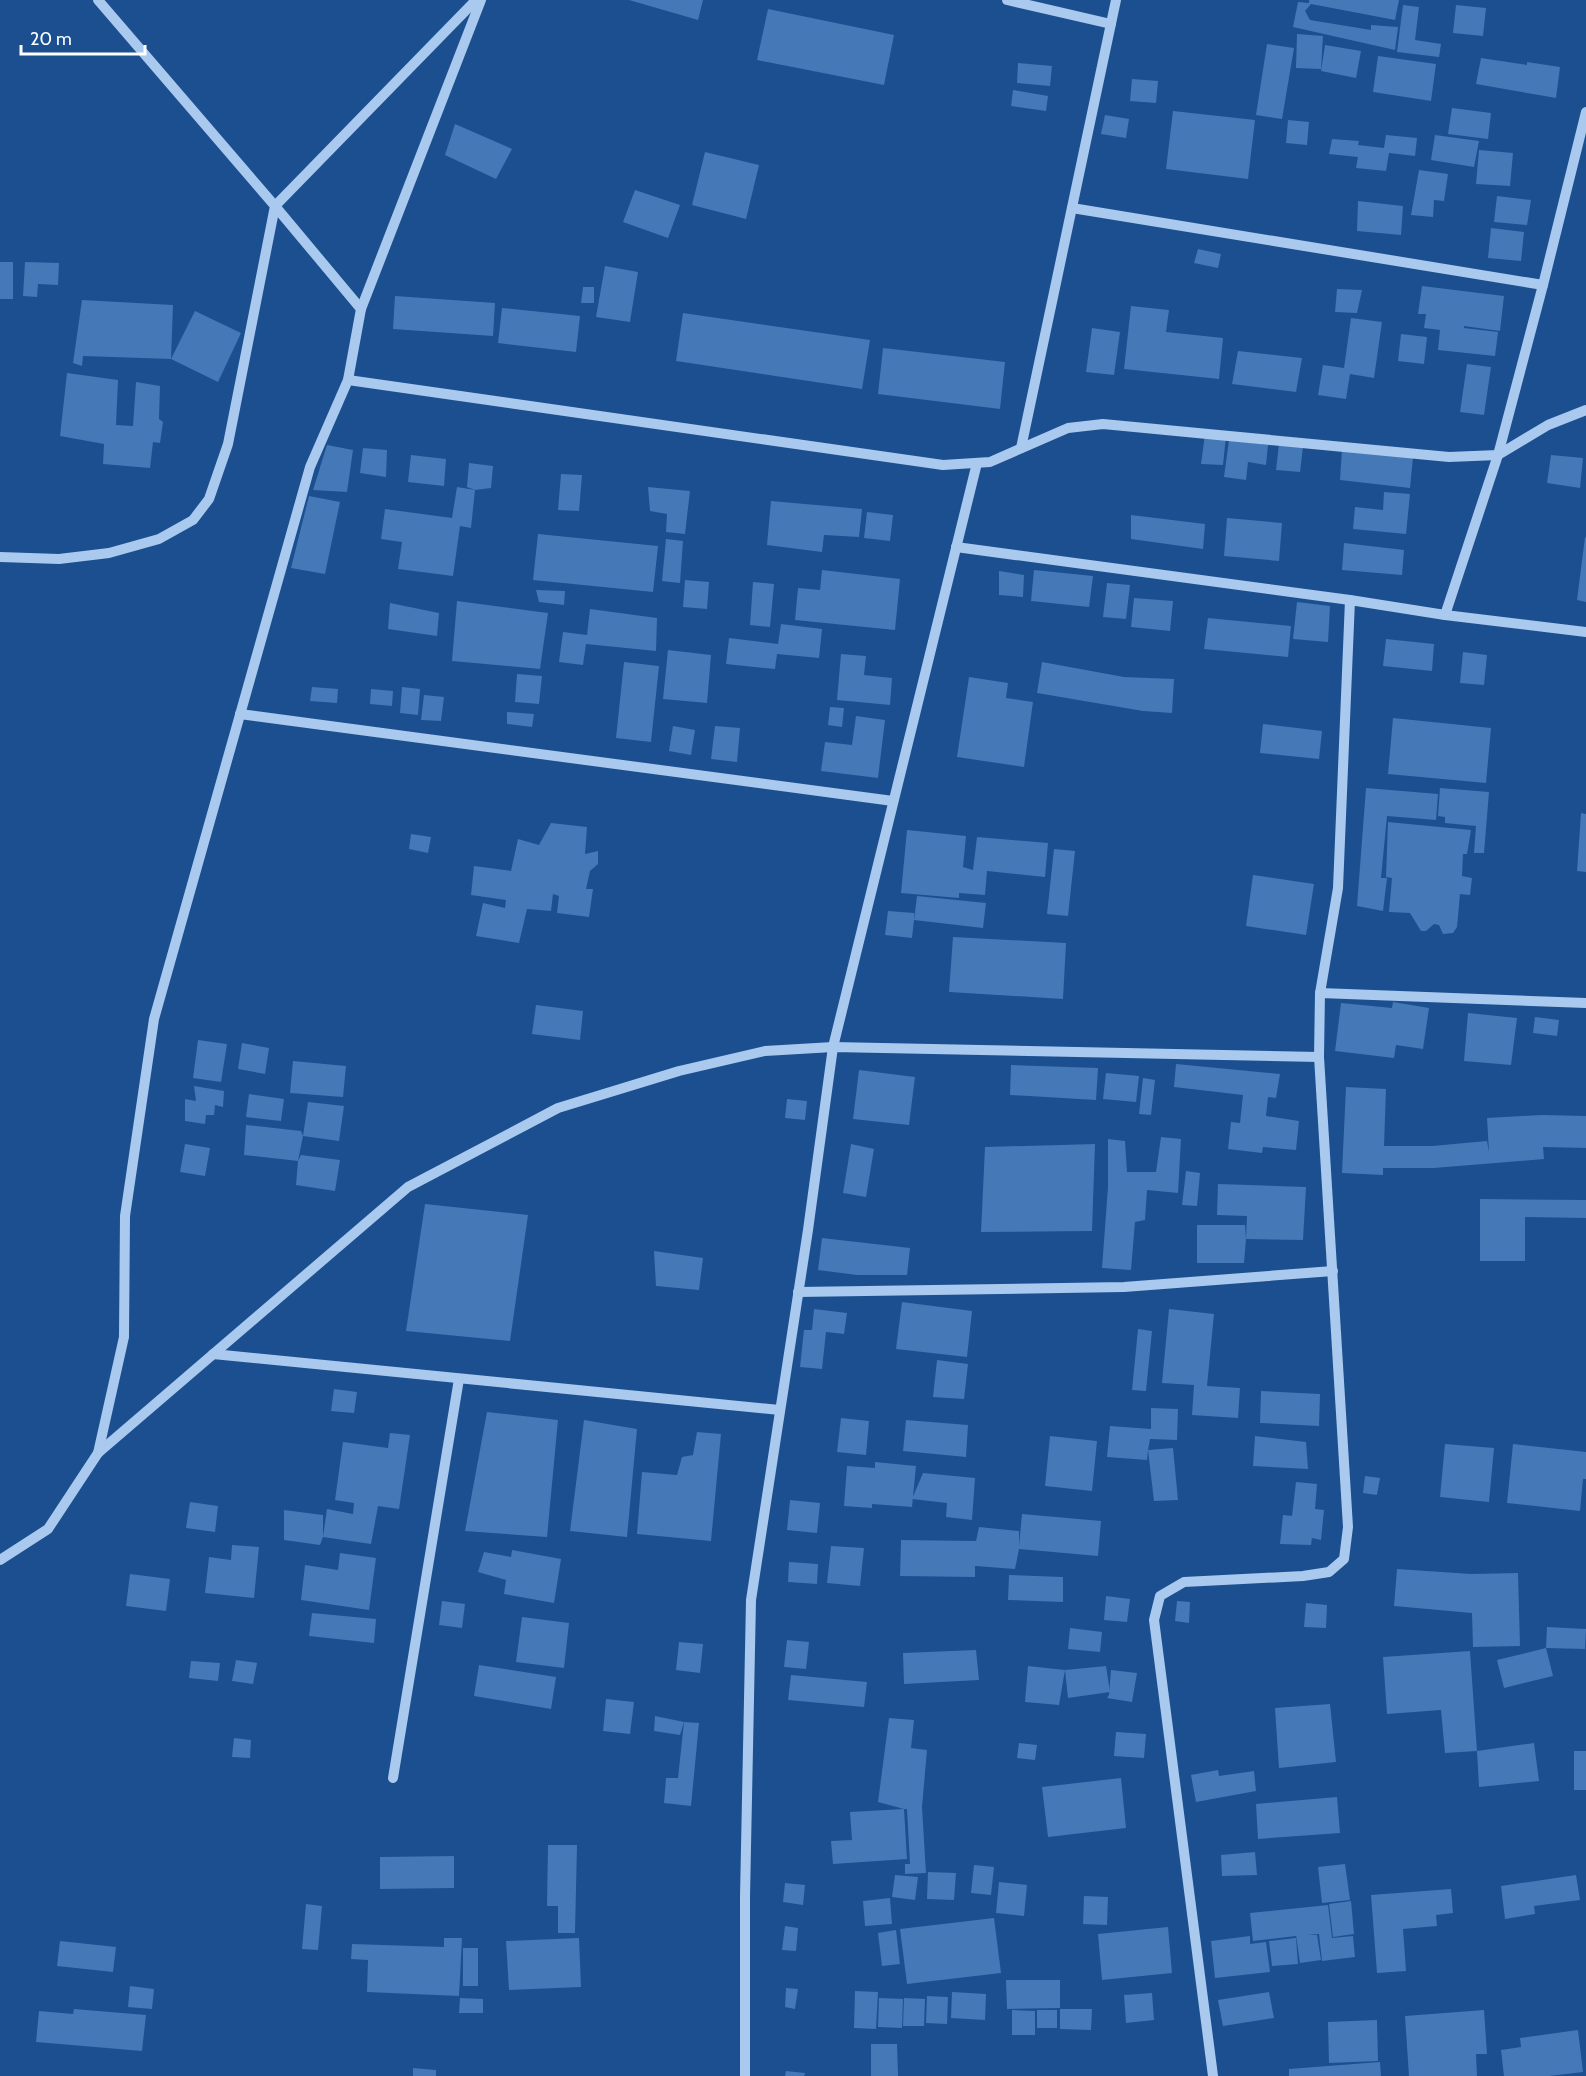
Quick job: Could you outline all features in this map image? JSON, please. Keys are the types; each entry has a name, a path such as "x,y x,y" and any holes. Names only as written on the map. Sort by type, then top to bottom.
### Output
{"street":[{"path":"98,0 361,309"},
{"path":"0,557 59,559 110,553 159,539 193,520 209,499 228,444 275,206 476,0"},
{"path":"98,1453 124,1337 124,1216 154,1019 310,467 348,380 361,309 481,0"},
{"path":"1007,0 1111,24"},
{"path":"1021,448 1116,0"},
{"path":"1445,615 1498,455 1586,112"},
{"path":"1072,208 1543,285"},
{"path":"348,380 942,465 990,462 1068,428 1103,424 1449,457 1498,455 1548,425 1586,410"},
{"path":"745,2076 745,1897 751,1600 833,1047 977,463"},
{"path":"956,547 1445,615 1586,632"},
{"path":"1213,2076 1154,1620 1160,1596 1184,1582 1303,1576 1329,1572 1344,1559 1348,1527 1319,1057 1320,993 1338,888 1350,600"},
{"path":"240,714 893,801"},
{"path":"1320,993 1586,1003"},
{"path":"0,1560 48,1529 98,1453 408,1187 558,1108 679,1071 765,1051 833,1047 1319,1057"},
{"path":"798,1292 1124,1287 1333,1271"},
{"path":"213,1354 780,1410"},
{"path":"393,1778 459,1379"}],"building":[{"path":"629,0 703,0 698,20"},
{"path":"1309,0 1399,0 1395,20 1311,4 1305,11 1310,20 1371,30 1371,25 1398,27 1395,50 1293,27 1298,2 1309,3"},
{"path":"1403,5 1419,7 1415,40 1441,44 1439,57 1397,52"},
{"path":"1456,5 1486,8 1483,36 1453,33"},
{"path":"768,9 894,35 884,85 757,60"},
{"path":"1297,34 1323,36 1321,69 1296,68"},
{"path":"1267,44 1294,48 1282,119 1256,115"},
{"path":"1325,45 1361,51 1356,78 1321,71"},
{"path":"1378,56 1436,64 1431,101 1373,92"},
{"path":"1481,58 1560,67 1556,98 1476,84"},
{"path":"1018,63 1052,66 1050,86 1017,83"},
{"path":"1132,79 1158,81 1156,103 1130,101"},
{"path":"1013,90 1048,96 1046,111 1011,106"},
{"path":"1452,108 1491,113 1488,139 1448,134"},
{"path":"1173,111 1255,120 1248,179 1166,169"},
{"path":"1105,115 1129,119 1126,138 1101,134"},
{"path":"1288,120 1309,122 1307,145 1286,143"},
{"path":"455,124 512,149 496,179 445,155"},
{"path":"1386,135 1417,138 1415,156 1389,153 1386,171 1356,168 1358,157 1329,154 1332,139 1359,141 1358,145 1384,148"},
{"path":"1435,135 1479,141 1474,167 1431,160"},
{"path":"1479,150 1513,153 1510,186 1476,184"},
{"path":"705,152 759,165 746,219 692,205"},
{"path":"1419,170 1448,174 1444,201 1434,200 1433,217 1411,215"},
{"path":"635,190 680,205 668,238 623,222"},
{"path":"1497,196 1531,200 1527,225 1494,222"},
{"path":"1358,201 1403,206 1401,235 1357,231"},
{"path":"1491,228 1524,232 1521,261 1488,258"},
{"path":"1198,249 1221,254 1218,268 1194,263"},
{"path":"0,262 13,262 13,299 0,299"},
{"path":"25,262 59,263 58,285 38,284 37,297 23,296"},
{"path":"605,266 638,272 630,322 596,317"},
{"path":"1422,286 1504,296 1500,331 1464,326 1464,328 1498,332 1495,356 1438,350 1440,330 1424,328 1426,314 1418,314"},
{"path":"583,287 594,287 594,303 581,303"},
{"path":"1337,289 1362,290 1357,313 1335,312"},
{"path":"395,296 495,303 493,336 393,329"},
{"path":"82,300 173,305 171,359 83,356 82,366 73,363"},
{"path":"1131,306 1169,310 1166,332 1223,338 1219,379 1124,369"},
{"path":"502,308 580,316 576,352 498,343"},
{"path":"195,311 241,333 218,382 171,359"},
{"path":"683,313 870,340 862,389 676,361"},
{"path":"1351,318 1382,322 1374,378 1350,374 1346,399 1318,395 1323,365 1344,368"},
{"path":"1092,328 1120,332 1114,375 1086,372"},
{"path":"1401,334 1427,337 1424,364 1398,361"},
{"path":"883,348 1005,362 1000,409 878,394"},
{"path":"1238,351 1302,358 1296,392 1232,384"},
{"path":"1467,364 1491,367 1484,415 1460,412"},
{"path":"67,373 118,380 116,425 133,426 136,382 160,386 159,419 163,422 160,443 153,442 150,468 103,464 104,444 60,436"},
{"path":"1205,434 1226,436 1223,465 1201,464"},
{"path":"1229,440 1268,445 1266,465 1248,462 1246,480 1224,477"},
{"path":"1279,444 1303,447 1300,472 1276,470"},
{"path":"327,445 353,450 347,492 313,490"},
{"path":"363,448 387,450 386,477 360,473"},
{"path":"1342,449 1413,457 1410,488 1340,480"},
{"path":"411,455 446,459 444,486 408,482"},
{"path":"1551,455 1583,458 1580,488 1547,483"},
{"path":"469,463 493,466 491,488 475,490 467,487"},
{"path":"561,474 582,475 579,511 558,510"},
{"path":"457,487 475,490 471,528 460,526 453,576 398,569 402,542 381,539 385,509 452,518"},
{"path":"648,487 690,491 685,534 666,532 667,514 650,511"},
{"path":"1384,492 1410,494 1406,534 1353,529 1355,507 1383,510"},
{"path":"309,496 340,502 325,574 291,568"},
{"path":"771,501 862,509 859,537 824,535 822,552 767,545"},
{"path":"867,512 893,515 890,541 864,538"},
{"path":"1131,515 1205,524 1203,549 1131,539"},
{"path":"1227,518 1282,523 1279,561 1224,556"},
{"path":"538,534 658,546 653,592 533,580"},
{"path":"1586,538 1586,602 1577,600"},
{"path":"666,539 683,541 680,583 662,581"},
{"path":"1344,543 1404,550 1402,575 1342,570"},
{"path":"822,570 900,579 895,630 795,620 798,588 820,590"},
{"path":"1034,570 1093,576 1089,607 1031,601"},
{"path":"999,571 1024,575 1023,597 999,595"},
{"path":"685,580 709,582 707,609 683,607"},
{"path":"753,582 774,584 770,627 750,625"},
{"path":"1107,583 1130,585 1126,619 1103,617"},
{"path":"536,590 565,591 564,605 539,602"},
{"path":"1134,598 1173,601 1170,631 1131,627"},
{"path":"457,601 548,613 540,669 452,661"},
{"path":"1297,602 1330,606 1328,642 1293,639"},
{"path":"390,603 439,613 437,636 388,629"},
{"path":"590,609 657,618 656,651 586,644 583,665 559,662 563,632 587,635"},
{"path":"1208,618 1291,626 1288,657 1204,649"},
{"path":"781,624 822,629 819,658 777,654 775,669 726,664 729,638 778,644"},
{"path":"1386,639 1434,644 1432,671 1383,666"},
{"path":"668,650 711,655 707,703 663,699"},
{"path":"1463,652 1487,655 1484,685 1460,683"},
{"path":"841,654 866,656 864,675 892,678 890,705 837,700"},
{"path":"624,662 659,666 651,742 616,738"},
{"path":"1042,662 1124,677 1174,679 1172,713 1143,711 1037,693"},
{"path":"517,674 542,676 539,704 515,702"},
{"path":"969,677 1008,683 1006,698 1033,702 1024,767 957,757"},
{"path":"312,687 338,689 337,703 310,701"},
{"path":"402,687 420,689 418,715 400,713"},
{"path":"371,689 393,691 392,706 370,704"},
{"path":"424,695 444,697 441,721 421,720"},
{"path":"830,707 844,708 842,727 828,725"},
{"path":"507,712 534,714 532,727 507,724"},
{"path":"856,716 885,720 878,778 821,771 825,742 852,745"},
{"path":"1393,718 1491,728 1486,783 1388,774"},
{"path":"1263,724 1322,731 1319,759 1260,753"},
{"path":"673,726 695,730 691,755 669,751"},
{"path":"715,726 740,728 737,762 711,759"},
{"path":"1366,788 1438,794 1436,820 1387,816 1381,878 1387,878 1383,911 1357,906"},
{"path":"1440,788 1489,792 1484,853 1474,853 1476,826 1445,823 1445,817 1438,816"},
{"path":"1581,813 1586,814 1586,872 1577,871"},
{"path":"1388,822 1471,830 1467,854 1463,854 1462,876 1472,878 1470,895 1460,894 1457,927 1453,933 1443,934 1439,925 1434,924 1426,931 1421,931 1410,913 1389,912 1392,878 1386,877"},
{"path":"551,823 587,827 585,854 598,851 598,864 590,871 586,889 593,889 589,917 557,913 559,896 553,894 551,911 527,909 519,943 476,936 483,903 505,908 506,900 471,895 474,866 511,871 518,839 539,845"},
{"path":"907,830 966,836 963,867 973,870 977,837 1048,843 1045,877 987,871 985,895 959,893 959,898 901,893"},
{"path":"411,834 431,837 428,853 409,849"},
{"path":"1054,849 1075,851 1068,916 1047,914"},
{"path":"1253,875 1314,884 1306,935 1246,926"},
{"path":"917,896 986,903 983,928 914,920"},
{"path":"888,911 914,913 912,938 885,935"},
{"path":"953,937 1066,943 1063,999 949,992"},
{"path":"1393,1002 1429,1008 1423,1049 1396,1045 1394,1058 1335,1051 1341,1003 1392,1008"},
{"path":"536,1005 583,1011 580,1040 532,1034"},
{"path":"1468,1013 1517,1018 1511,1065 1464,1061"},
{"path":"1535,1017 1559,1020 1557,1036 1533,1033"},
{"path":"198,1040 227,1044 221,1082 193,1078"},
{"path":"242,1043 269,1048 265,1074 238,1069"},
{"path":"293,1061 346,1066 343,1097 290,1093"},
{"path":"1176,1064 1280,1074 1276,1098 1268,1097 1266,1116 1299,1121 1296,1150 1263,1147 1262,1153 1228,1149 1231,1122 1240,1123 1243,1095 1174,1087"},
{"path":"1011,1065 1098,1068 1096,1100 1010,1095"},
{"path":"859,1070 915,1077 909,1125 853,1119"},
{"path":"1106,1073 1139,1076 1136,1102 1103,1099"},
{"path":"1143,1078 1155,1080 1151,1115 1139,1114"},
{"path":"194,1086 224,1091 223,1107 215,1105 214,1115 206,1115 205,1124 185,1121 185,1099 196,1101"},
{"path":"1346,1087 1386,1089 1384,1146 1432,1146 1487,1141 1489,1152 1487,1118 1541,1115 1586,1116 1586,1148 1543,1147 1544,1159 1434,1168 1383,1168 1383,1175 1342,1173"},
{"path":"249,1094 284,1099 281,1121 246,1117"},
{"path":"787,1099 807,1101 805,1120 785,1118"},
{"path":"308,1102 344,1106 339,1141 303,1136"},
{"path":"246,1125 301,1131 303,1136 298,1161 244,1155"},
{"path":"1161,1137 1181,1139 1178,1193 1147,1190 1145,1220 1135,1222 1131,1270 1102,1268 1108,1187 1108,1139 1125,1141 1127,1172 1156,1172"},
{"path":"185,1144 210,1148 205,1176 180,1172"},
{"path":"851,1144 874,1149 866,1197 843,1193"},
{"path":"1095,1144 1092,1231 981,1232 985,1147"},
{"path":"301,1155 340,1160 335,1191 296,1185 298,1161"},
{"path":"1186,1171 1200,1173 1197,1206 1182,1205"},
{"path":"1218,1184 1306,1187 1303,1240 1246,1239 1247,1216 1217,1215"},
{"path":"1480,1199 1586,1200 1586,1218 1525,1217 1525,1261 1480,1261"},
{"path":"425,1204 528,1215 510,1341 406,1331"},
{"path":"1197,1225 1245,1225 1244,1263 1197,1263"},
{"path":"822,1238 910,1248 907,1275 857,1275 818,1270"},
{"path":"654,1251 703,1258 699,1290 656,1286"},
{"path":"902,1302 972,1311 967,1357 896,1349"},
{"path":"814,1309 847,1313 844,1334 826,1332 822,1369 800,1367 804,1330 812,1330"},
{"path":"1169,1309 1214,1314 1207,1386 1240,1388 1238,1418 1192,1415 1194,1385 1162,1383"},
{"path":"1138,1329 1152,1331 1146,1391 1132,1390"},
{"path":"937,1360 968,1364 964,1399 933,1397"},
{"path":"334,1389 357,1392 354,1413 331,1411"},
{"path":"1261,1391 1320,1394 1319,1426 1260,1423"},
{"path":"1151,1408 1178,1409 1177,1440 1150,1439 1147,1460 1107,1457 1110,1426 1151,1429"},
{"path":"487,1412 558,1420 547,1537 465,1531"},
{"path":"841,1418 869,1421 866,1455 837,1452"},
{"path":"584,1420 637,1429 627,1537 570,1531"},
{"path":"906,1420 968,1425 966,1457 903,1451"},
{"path":"697,1432 721,1434 711,1541 637,1534 642,1472 677,1475 682,1457 693,1455"},
{"path":"390,1433 410,1435 399,1509 378,1506 371,1544 323,1537 327,1509 353,1514 354,1503 335,1500 343,1442 388,1448"},
{"path":"1050,1436 1097,1441 1092,1491 1045,1486"},
{"path":"1255,1436 1306,1442 1308,1469 1253,1466"},
{"path":"1445,1444 1494,1448 1489,1502 1440,1497"},
{"path":"1513,1444 1586,1452 1586,1479 1583,1479 1580,1511 1507,1503"},
{"path":"1173,1448 1178,1500 1154,1501 1148,1450"},
{"path":"875,1462 916,1466 912,1507 872,1504 872,1508 844,1506 847,1466 875,1468"},
{"path":"923,1473 975,1478 972,1520 946,1517 947,1503 912,1499"},
{"path":"1365,1476 1380,1478 1377,1495 1363,1493"},
{"path":"1296,1482 1317,1484 1315,1509 1324,1510 1321,1540 1312,1538 1311,1545 1280,1544 1283,1515 1292,1516"},
{"path":"790,1500 820,1503 817,1533 787,1530"},
{"path":"190,1502 218,1506 215,1532 186,1528"},
{"path":"284,1510 323,1515 323,1537 320,1545 284,1540"},
{"path":"1022,1514 1101,1521 1098,1556 1019,1549 1015,1569 975,1566 975,1577 900,1576 901,1540 976,1541 979,1527 1019,1531 1019,1546"},
{"path":"232,1545 259,1547 254,1598 205,1593 209,1557 231,1560"},
{"path":"831,1546 864,1548 860,1586 827,1583"},
{"path":"512,1550 561,1559 554,1603 504,1594 506,1580 478,1572 484,1552 511,1557"},
{"path":"340,1553 376,1558 369,1610 301,1600 305,1565 338,1570"},
{"path":"789,1562 818,1564 817,1584 788,1582"},
{"path":"1397,1569 1471,1574 1518,1573 1520,1646 1473,1647 1472,1613 1394,1606"},
{"path":"130,1574 170,1579 166,1611 126,1606"},
{"path":"1009,1575 1063,1577 1063,1602 1008,1600"},
{"path":"1106,1596 1130,1599 1127,1622 1104,1620"},
{"path":"442,1601 465,1604 462,1628 439,1625"},
{"path":"1177,1601 1190,1602 1189,1623 1175,1621"},
{"path":"1306,1603 1327,1605 1326,1628 1304,1627"},
{"path":"312,1613 376,1619 374,1643 309,1636"},
{"path":"522,1617 569,1623 564,1668 516,1662"},
{"path":"1547,1627 1586,1629 1585,1649 1546,1648"},
{"path":"1070,1628 1102,1632 1100,1652 1068,1649"},
{"path":"787,1640 809,1642 806,1669 784,1667"},
{"path":"679,1642 703,1644 700,1673 676,1670"},
{"path":"1546,1648 1553,1676 1504,1688 1497,1660"},
{"path":"976,1650 979,1680 904,1684 903,1653"},
{"path":"1470,1651 1477,1751 1445,1753 1441,1710 1387,1714 1383,1657"},
{"path":"236,1660 257,1663 253,1684 232,1681"},
{"path":"191,1661 220,1663 218,1681 189,1678"},
{"path":"479,1665 556,1677 551,1709 474,1696"},
{"path":"1028,1666 1065,1670 1059,1705 1025,1702"},
{"path":"1106,1666 1110,1692 1068,1698 1065,1670"},
{"path":"1111,1670 1137,1673 1132,1702 1107,1698"},
{"path":"791,1675 867,1682 864,1707 788,1700"},
{"path":"606,1699 634,1702 630,1734 603,1731"},
{"path":"1330,1704 1336,1762 1279,1768 1275,1708"},
{"path":"655,1716 684,1722 680,1735 654,1731"},
{"path":"889,1718 914,1720 911,1748 927,1750 922,1807 926,1873 905,1874 905,1864 910,1864 907,1809 878,1802"},
{"path":"684,1722 699,1723 691,1806 664,1803 666,1778 678,1778"},
{"path":"1116,1732 1146,1734 1144,1758 1114,1756"},
{"path":"234,1738 251,1740 250,1758 232,1757"},
{"path":"1019,1743 1037,1745 1035,1760 1017,1758"},
{"path":"1534,1743 1539,1781 1479,1787 1477,1751"},
{"path":"1574,1751 1586,1751 1586,1790 1574,1790"},
{"path":"1218,1770 1219,1776 1254,1771 1256,1791 1196,1802 1191,1775"},
{"path":"1121,1778 1126,1828 1048,1837 1042,1787"},
{"path":"1337,1797 1340,1833 1258,1839 1256,1804"},
{"path":"904,1809 907,1859 833,1864 831,1841 852,1840 850,1812"},
{"path":"548,1845 577,1845 575,1933 558,1933 558,1906 547,1906"},
{"path":"1255,1852 1257,1875 1222,1876 1221,1855"},
{"path":"454,1856 454,1888 380,1889 380,1857"},
{"path":"1345,1864 1350,1900 1322,1903 1318,1867"},
{"path":"974,1865 994,1867 991,1895 971,1893"},
{"path":"928,1872 956,1873 954,1900 927,1899"},
{"path":"895,1875 918,1877 915,1900 892,1897"},
{"path":"1576,1875 1580,1900 1534,1906 1535,1914 1505,1919 1501,1886"},
{"path":"999,1882 1027,1885 1024,1916 996,1913"},
{"path":"785,1883 805,1885 803,1905 783,1902"},
{"path":"1451,1889 1453,1913 1436,1915 1437,1926 1403,1929 1406,1971 1377,1973 1371,1895"},
{"path":"1084,1896 1108,1897 1107,1925 1083,1924"},
{"path":"890,1898 892,1924 865,1926 863,1901"},
{"path":"1351,1901 1354,1934 1333,1937 1329,1904"},
{"path":"306,1904 322,1906 318,1950 302,1949"},
{"path":"1328,1905 1332,1938 1353,1936 1355,1957 1322,1961 1319,1934 1307,1935 1317,1935 1321,1960 1300,1963 1296,1935 1253,1941 1250,1913"},
{"path":"994,1918 1001,1973 907,1984 900,1929"},
{"path":"785,1926 798,1928 796,1951 782,1950"},
{"path":"1168,1927 1172,1973 1102,1980 1098,1934"},
{"path":"896,1930 900,1964 882,1966 878,1933"},
{"path":"1250,1936 1250,1944 1266,1942 1270,1972 1215,1978 1211,1941"},
{"path":"444,1938 462,1938 459,1996 367,1992 368,1960 351,1959 352,1944 444,1947"},
{"path":"579,1938 581,1987 509,1990 506,1941"},
{"path":"1296,1938 1298,1964 1272,1966 1269,1941"},
{"path":"60,1941 116,1947 113,1972 57,1966"},
{"path":"463,1948 478,1948 478,1986 463,1986"},
{"path":"1006,1980 1060,1980 1060,2008 1007,2009"},
{"path":"130,1986 154,1989 152,2009 128,2007"},
{"path":"786,1988 798,1989 795,2009 785,2007"},
{"path":"855,1991 878,1992 876,2029 854,2028"},
{"path":"952,1992 986,1994 985,2020 951,2018"},
{"path":"1269,1992 1274,2018 1223,2026 1218,2000"},
{"path":"1152,1993 1154,2020 1126,2023 1124,1995"},
{"path":"927,1996 948,1997 947,2024 926,2023"},
{"path":"460,1998 483,1999 483,2013 459,2013"},
{"path":"879,1998 903,1999 902,2028 878,2027"},
{"path":"904,1998 925,1999 924,2026 903,2026"},
{"path":"74,2009 146,2015 142,2051 36,2042 39,2011 73,2014"},
{"path":"1060,2009 1092,2009 1091,2030 1060,2029"},
{"path":"1012,2010 1035,2011 1035,2035 1012,2035"},
{"path":"1037,2010 1057,2010 1057,2028 1037,2028"},
{"path":"1484,2010 1487,2054 1476,2054 1477,2076 1409,2076 1405,2016"},
{"path":"1377,2020 1378,2061 1329,2063 1328,2022"},
{"path":"1578,2030 1583,2072 1549,2076 1504,2076 1501,2050 1521,2047 1520,2038"},
{"path":"871,2044 897,2044 898,2076 871,2076"},
{"path":"1380,2062 1381,2076 1289,2076 1289,2069"},
{"path":"413,2068 436,2070 436,2076 413,2076"},
{"path":"786,2071 805,2073 804,2076 785,2076"}]}
